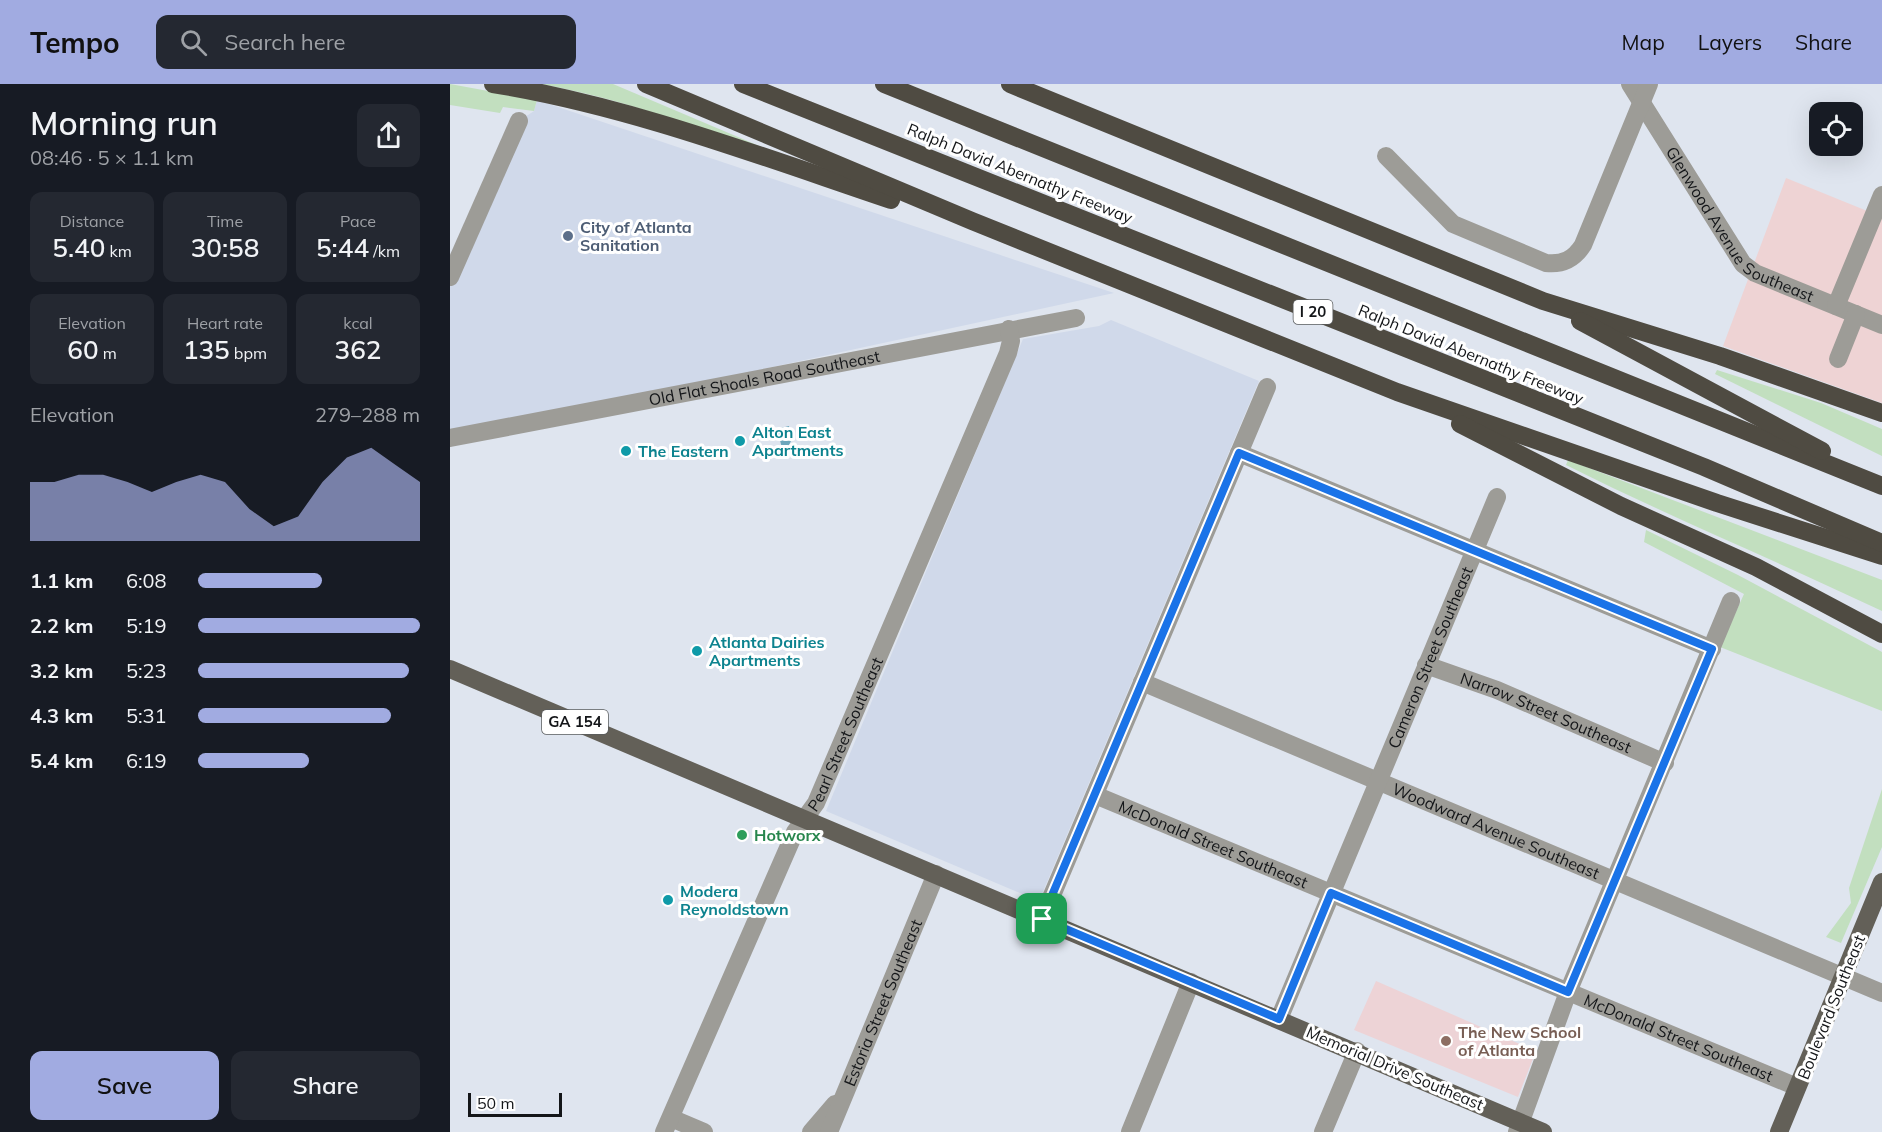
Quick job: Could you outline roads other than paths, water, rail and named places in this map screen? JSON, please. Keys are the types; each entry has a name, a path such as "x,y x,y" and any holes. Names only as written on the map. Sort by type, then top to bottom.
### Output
{"highway":[{"path":"493,84 540,92 656,122 908,205 972,221"},
{"path":"646,84 972,221 1397,392 1706,499 1882,556"},
{"name":"Ralph David Abernathy Freeway","path":"743,84 1704,467 1882,543"},
{"name":"Ralph David Abernathy Freeway","path":"884,84 1882,485"},
{"path":"1000,84 1041,98"},
{"path":"1010,84 1543,301 1720,356 1882,413"},
{"path":"1543,301 1882,485"},
{"path":"1397,392 1622,506 1756,567 1854,617 1882,634"},
{"path":"1854,617 1882,624"}],"main road":[{"name":"Memorial Drive Southeast","path":"450,669 1357,1052 1519,1127 1543,1132"},
{"name":"Boulevard Southeast","path":"1779,1132 1882,882"}],"street":[{"name":"Glenwood Avenue Southeast","path":"1630,84 1743,264 1755,273 1882,325"},
{"path":"1386,156 1453,224 1546,263 1569,261 1583,245 1649,84"},
{"path":"450,277 519,121"},
{"path":"1836,306 1882,195"},
{"path":"1838,359 1856,314"},
{"name":"Old Flat Shoals Road Southeast","path":"450,438 1009,329 1076,318"},
{"name":"Pearl Street Southeast","path":"668,1125 795,832 816,802 1004,363 1011,341 1009,329"},
{"path":"1042,919 1267,387"},
{"path":"1239,453 1473,552 1712,649"},
{"name":"Cameron Street Southeast","path":"1279,1019 1497,497"},
{"path":"1519,1127 1568,992 1731,601"},
{"name":"Narrow Street Southeast","path":"1426,665 1497,690 1665,763"},
{"name":"Woodward Avenue Southeast","path":"1142,682 1882,993"},
{"name":"McDonald Street Southeast","path":"1095,795 1797,1088"},
{"name":"Estoria Street Southeast","path":"829,1132 936,874"},
{"path":"1130,1132 1191,982"},
{"path":"1323,1132 1357,1052"},
{"path":"811,1132 846,1091"},
{"path":"668,1125 704,1132"}],"water":[{"path":"789,426 790,433 794,434 787,450 782,448 777,429"}],"place":[{"name":"City of Atlanta Sanitation","path":"568,236"},
{"name":"Alton East Apartments","path":"740,441"},
{"name":"The Eastern","path":"626,451"},
{"name":"Atlanta Dairies Apartments","path":"697,651"},
{"name":"Hotworx","path":"742,835"},
{"name":"Modera Reynoldstown","path":"668,900"},
{"name":"The New School of Atlanta","path":"1446,1041"}]}
